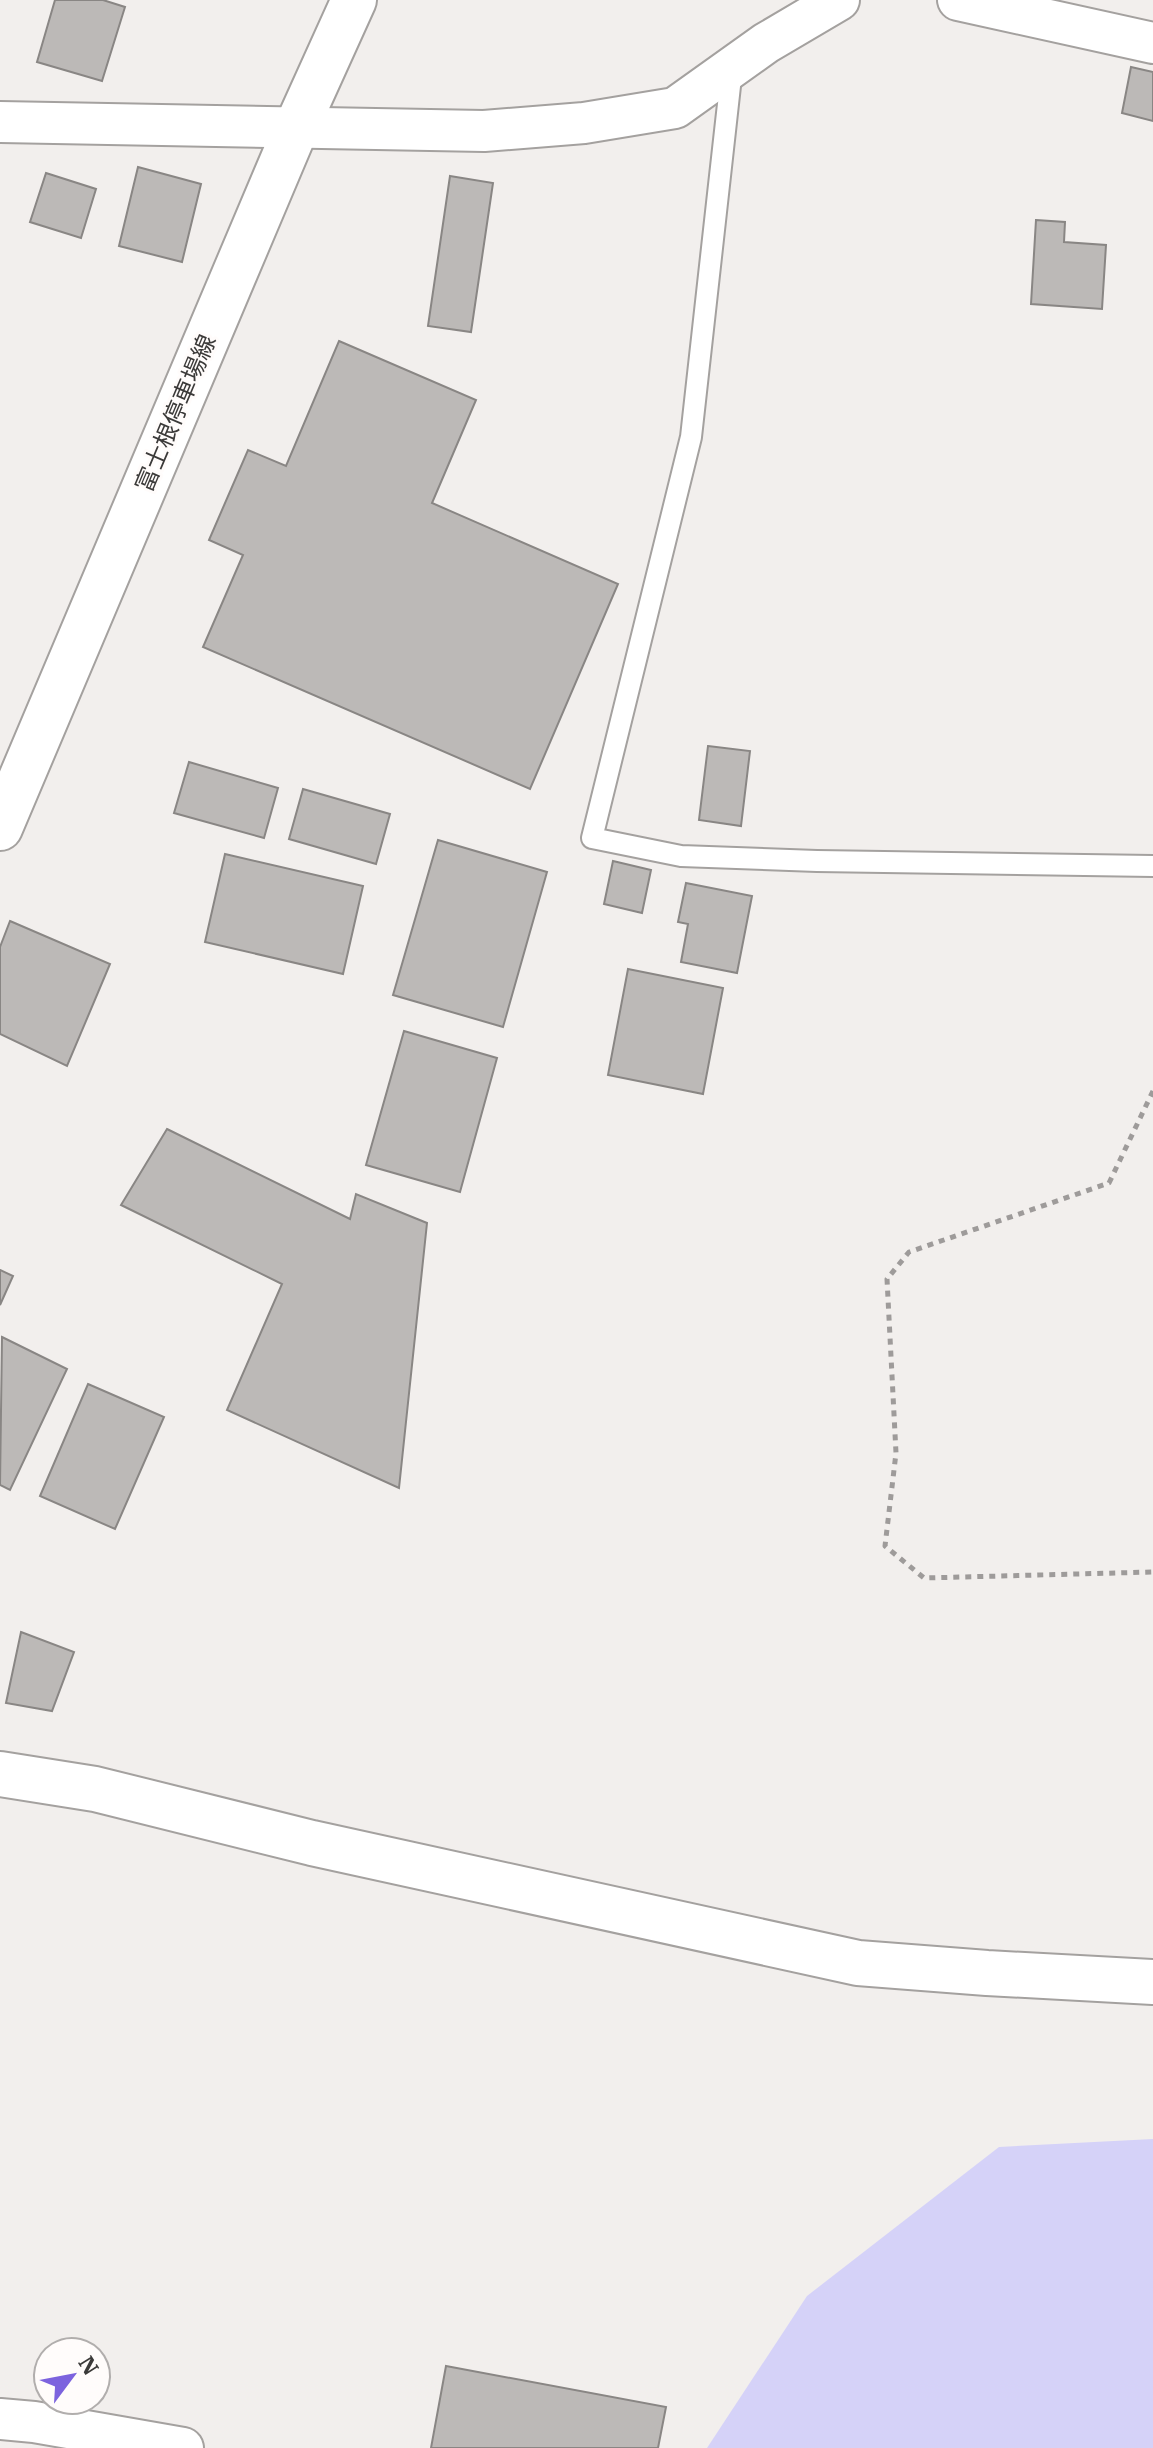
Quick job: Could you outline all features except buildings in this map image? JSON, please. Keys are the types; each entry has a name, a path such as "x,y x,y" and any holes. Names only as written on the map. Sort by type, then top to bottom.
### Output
{"street":[{"name":"富士根停車場線","path":"0,828 297,126 354,0"},
{"path":"0,122 484,131 584,123 675,108 766,43 839,0"},
{"path":"958,0 1153,43"},
{"path":"0,1774 95,1789 312,1843 858,1963 1153,1982"},
{"path":"0,2419 183,2448"}],"lane":[{"path":"732,68 691,437 592,838 681,856 1153,866"}],"path":[{"path":"1153,1091 1109,1183 909,1252 887,1279 896,1453 885,1546 924,1578 1153,1572"}],"shaded area":[{"path":"1153,2139 1153,2448 707,2448 807,2296 999,2147"}]}
